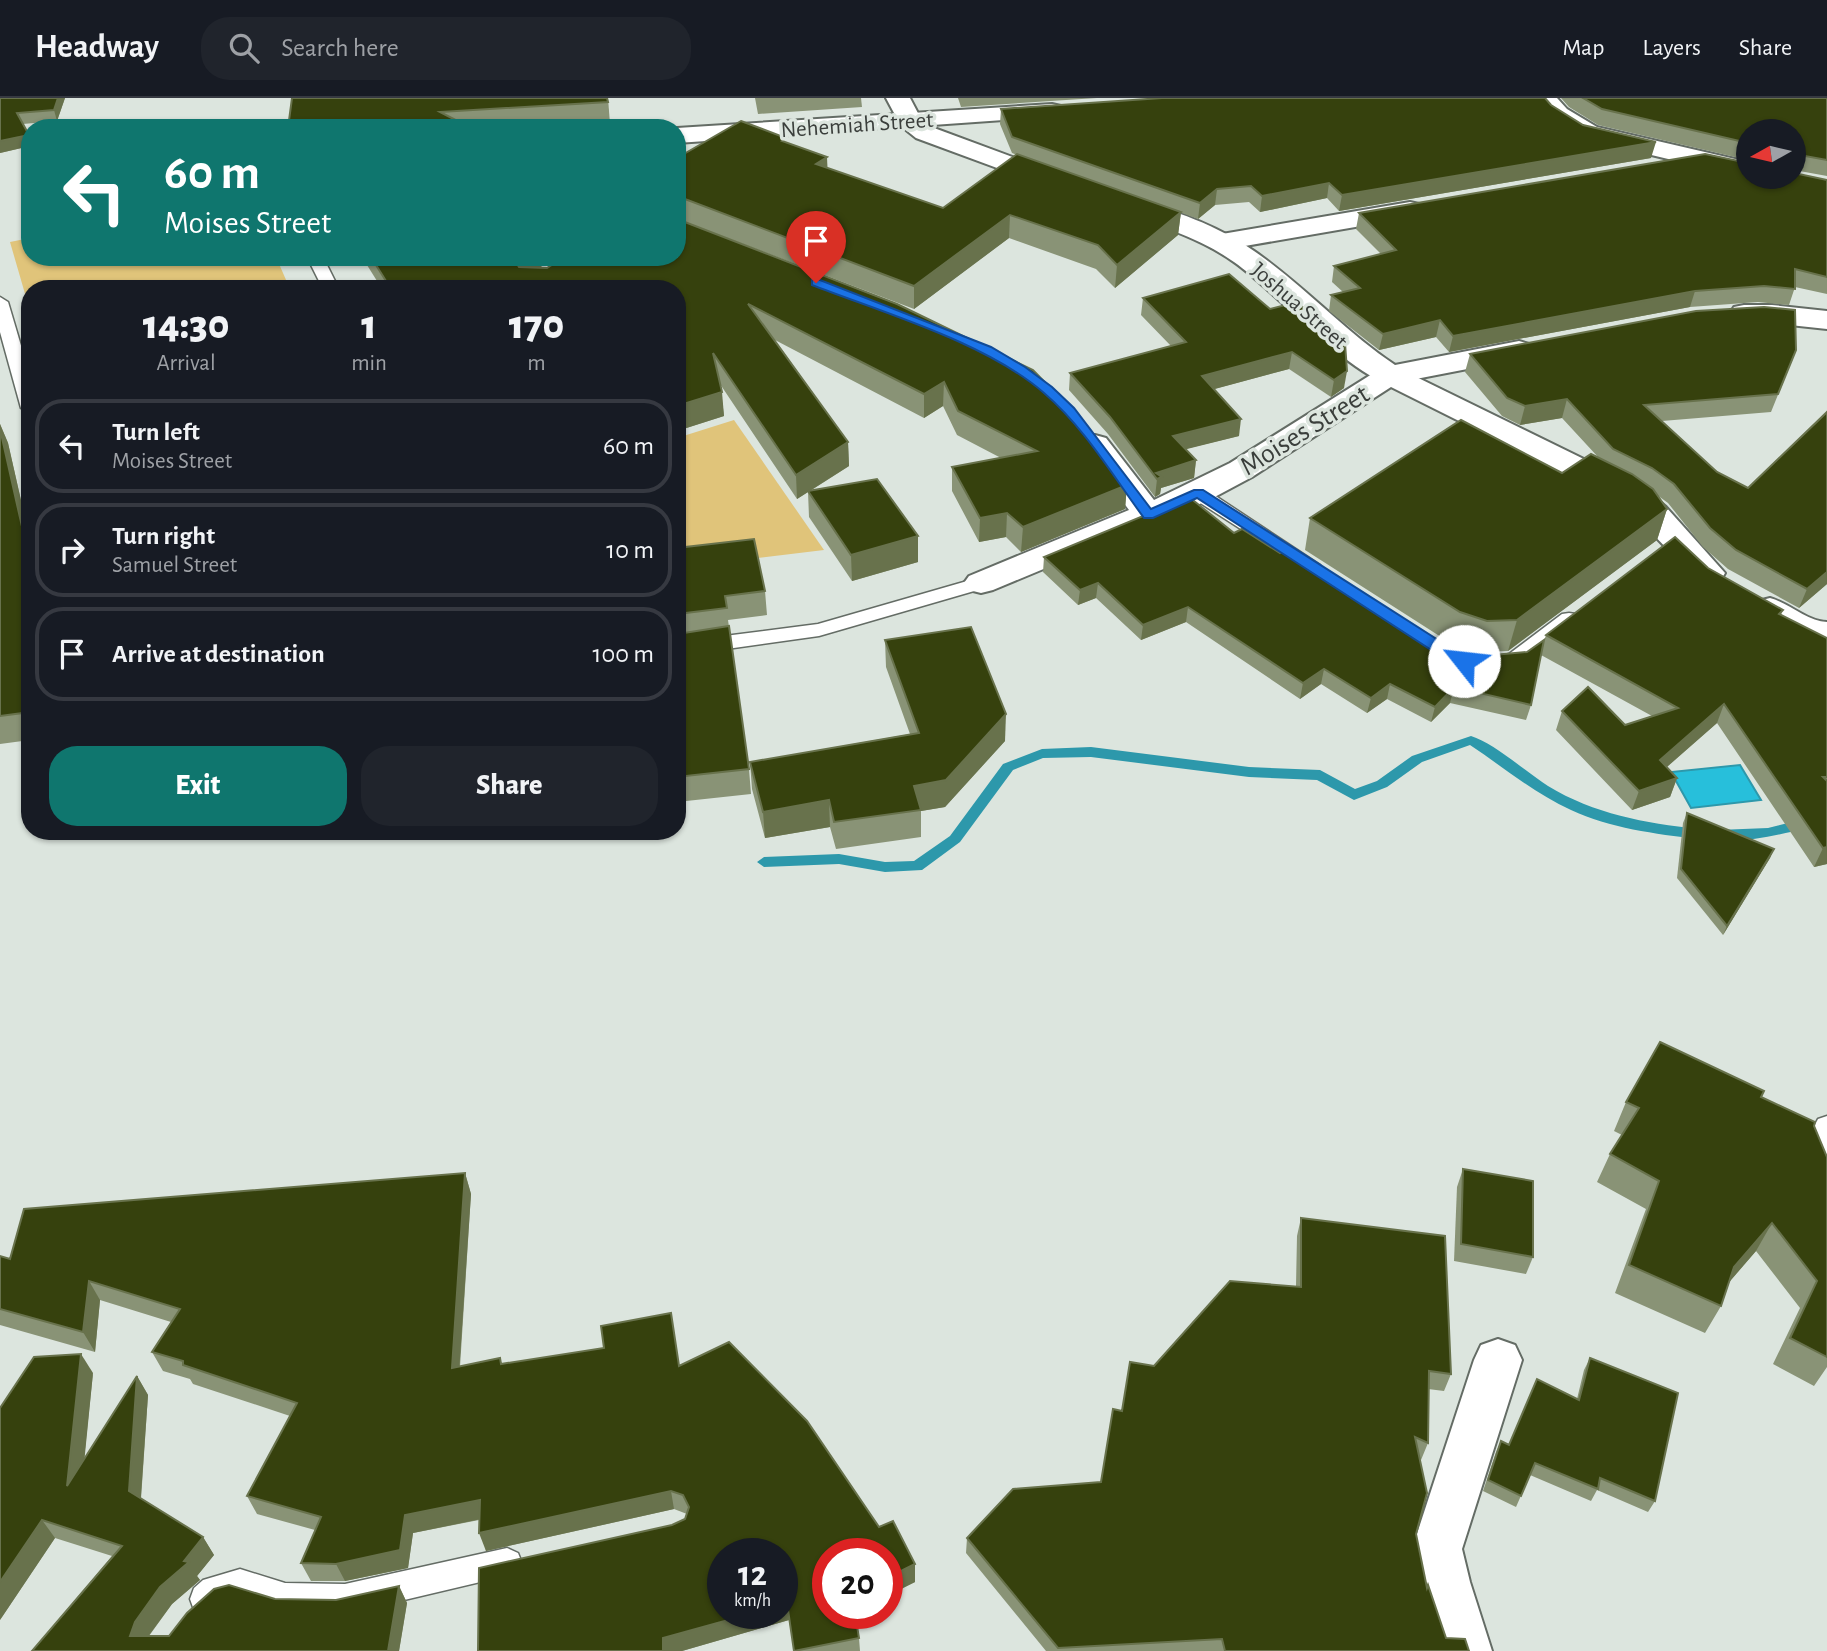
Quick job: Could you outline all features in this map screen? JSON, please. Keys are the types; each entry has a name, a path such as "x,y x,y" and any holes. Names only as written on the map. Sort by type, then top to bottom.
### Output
{"street":[{"path":"1544,98 1558,114 1589,133 1736,168"},
{"path":"904,109 925,133 1080,190"},
{"name":"Nehemiah Street","path":"686,135 904,109 1072,110"},
{"path":"1645,169 1700,160"},
{"name":"Joshua Street","path":"1105,198 1194,229 1222,242 1252,262 1360,357 1390,375 1634,496 1655,512 1670,543 1706,570 1813,633 1827,634"},
{"path":"1222,242 1440,205"},
{"path":"1713,315 1772,313 1827,320"},
{"name":"Moises Street","path":"981,583 1198,493 1241,470 1390,375 1548,344"},
{"path":"1078,421 1149,515"},
{"path":"1466,1651 1444,1582 1437,1549 1498,1360"}],"lane":[{"path":"0,302 21,376"},
{"path":"1198,493 1327,576"},
{"name":"Moises Street","path":"686,648 819,630 981,583"},
{"path":"1483,663 1515,660 1590,604"},
{"path":"1827,1126 1813,1153 1827,1188"},
{"path":"185,1617 214,1591 240,1584 285,1598 345,1599 530,1558"}],"shaded area":[{"path":"21,240 21,266 280,266 286,280 21,280 10,242"},
{"path":"734,420 824,550 686,567 686,435"}],"water":[{"path":"1740,765 1761,800 1691,808 1671,772"}],"building":[{"path":"0,98 58,98 54,110 17,113 21,120 21,137 0,141"},
{"path":"292,98 607,98 608,102 440,112 454,119 289,119"},
{"path":"1162,98 1545,98 1551,105 1583,125 1656,142 1342,195 1329,183 1262,196 1251,186 1217,189 1200,203 1012,137 1001,109"},
{"path":"1583,98 1827,98 1827,160 1806,156 1806,119 1736,119 1736,140 1602,109"},
{"path":"741,121 786,138 782,141 827,157 816,164 943,208 1017,154 1181,212 1117,265 1098,245 1010,215 914,286 686,199 686,153"},
{"path":"1705,154 1736,160 1736,189 1806,189 1806,176 1827,180 1827,277 1795,269 1795,289 1764,286 1695,291 1453,336 1440,320 1383,334 1331,295 1360,288 1334,266 1396,250 1359,213"},
{"path":"686,222 897,304 1033,370 1072,410 1127,485 1023,527 1007,513 980,518 952,467 1037,451 958,411 944,382 924,394 748,304 848,442 796,475 713,353 722,392 686,403 686,280 385,280 377,266 686,266"},
{"path":"1229,274 1270,309 1297,302 1345,343 1347,371 1334,380 1292,352 1202,376 1241,419 1173,436 1196,460 1156,473 1162,477 1157,479 1110,417 1070,373 1186,342 1143,298"},
{"path":"1764,307 1795,310 1796,350 1778,394 1644,405 1717,472 1748,488 1827,412 1827,572 1807,589 1736,550 1710,528 1674,484 1652,468 1613,449 1567,399 1525,406 1507,398 1470,354 1696,311"},
{"path":"1461,420 1562,473 1591,454 1632,474 1653,489 1667,509 1517,620 1487,621 1460,612 1310,518"},
{"path":"0,429 21,522 21,713 0,716"},
{"path":"877,479 918,536 851,555 808,491"},
{"path":"1189,497 1234,533 1242,529 1280,553 1289,547 1440,643 1482,656 1527,652 1544,640 1531,705 1454,687 1435,707 1390,684 1371,698 1324,669 1303,683 1188,607 1143,625 1098,583 1080,590 1044,557"},
{"path":"1675,537 1708,568 1783,610 1779,614 1827,638 1827,777 1823,777 1827,781 1827,847 1823,848 1724,704 1660,760 1677,778 1639,791 1562,711 1588,687 1625,725 1678,708 1546,635"},
{"path":"754,539 765,591 725,596 727,608 686,613 686,547"},
{"path":"729,626 749,769 686,776 686,633"},
{"path":"971,627 1006,714 946,780 914,786 921,810 834,822 829,800 763,812 750,762 919,733 885,640"},
{"path":"1687,813 1774,849 1727,926 1681,869"},
{"path":"1660,1042 1764,1091 1761,1097 1815,1122 1814,1126 1827,1157 1827,1357 1790,1338 1817,1281 1772,1223 1734,1267 1721,1306 1629,1265 1659,1181 1610,1154 1639,1108 1626,1102"},
{"path":"1463,1169 1533,1181 1533,1257 1461,1244"},
{"path":"465,1173 452,1368 500,1358 501,1364 604,1348 601,1326 671,1313 679,1366 729,1342 807,1421 879,1527 893,1521 902,1538 812,1538 812,1629 858,1629 859,1638 794,1651 791,1629 798,1629 798,1538 707,1538 707,1626 663,1638 663,1651 478,1651 479,1568 672,1525 685,1519 689,1507 683,1495 671,1491 479,1533 480,1500 405,1515 400,1550 336,1564 301,1563 321,1517 247,1496 297,1403 152,1352 180,1309 89,1281 83,1332 0,1309 0,1256 10,1259 24,1209"},
{"path":"1301,1218 1445,1236 1451,1374 1429,1371 1428,1443 1415,1437 1427,1493 1416,1534 1427,1588 1428,1585 1446,1638 1465,1639 1469,1651 1225,1651 1222,1639 1058,1648 967,1538 1013,1489 1101,1482 1113,1409 1122,1411 1130,1362 1154,1366 1230,1281 1301,1287"},
{"path":"81,1354 67,1486 137,1376 129,1491 203,1537 184,1561 189,1562 160,1587 135,1622 130,1636 169,1636 187,1613 214,1589 229,1585 275,1599 336,1600 399,1586 388,1651 32,1651 122,1546 42,1520 0,1582 0,1408 34,1357"},
{"path":"1590,1358 1678,1393 1655,1501 1600,1478 1598,1489 1535,1463 1521,1496 1488,1480 1501,1441 1509,1445 1537,1379 1579,1400"},
{"path":"903,1541 915,1564 903,1570"}],"waterway":[{"path":"764,862 839,859 885,867 917,866 955,839 1008,767 1042,754 1091,752 1249,772 1320,775 1354,795 1382,784 1417,759 1471,740 1545,790 1576,807 1631,824 1698,834"},
{"path":"1718,835 1768,833 1827,818"}],"route":[{"path":"816,283 986,349 1021,370 1048,389 1070,411 1149,515 1198,493 1444,651 1464,661"}]}
